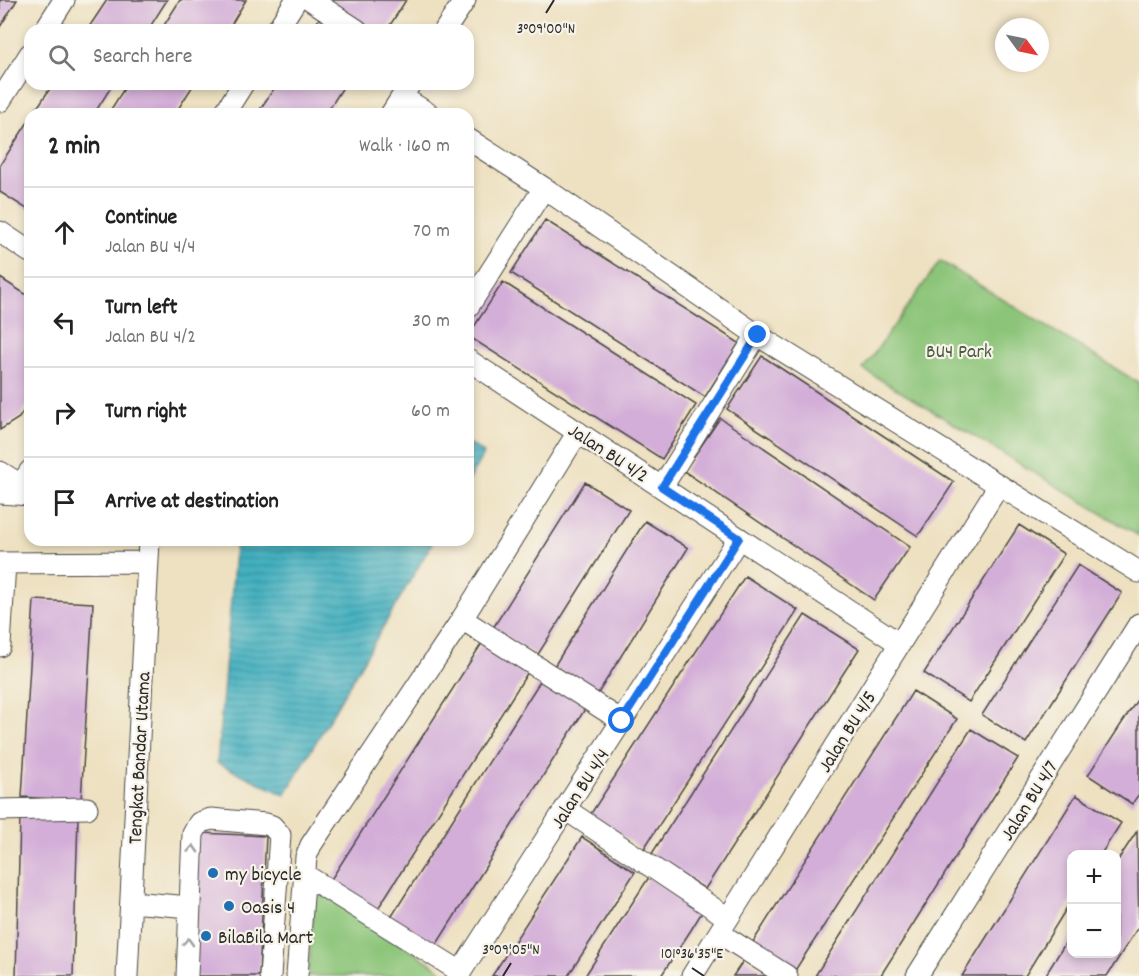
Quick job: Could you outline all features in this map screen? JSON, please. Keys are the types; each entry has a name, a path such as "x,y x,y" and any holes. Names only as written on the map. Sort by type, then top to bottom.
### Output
{"street":[{"path":"49,24 64,0"},
{"path":"281,24 296,0"},
{"path":"311,0 348,24"},
{"path":"449,24 465,0"},
{"path":"0,101 24,63"},
{"path":"228,108 239,90"},
{"path":"401,98 418,108"},
{"path":"474,143 540,185 758,335 1139,572"},
{"path":"474,297 540,185"},
{"path":"0,232 24,248"},
{"path":"662,487 758,335"},
{"name":"Jalan BU 4/2","path":"474,364 900,644"},
{"path":"297,976 304,875 306,857 311,845 462,619 578,432"},
{"path":"0,472 19,488"},
{"name":"Jalan BU 4/5","path":"692,976 999,485"},
{"name":"Jalan BU 4/4","path":"459,974 739,538"},
{"name":"Tengkat Bandar Utama","path":"127,976 148,546"},
{"path":"0,646 3,563 147,562"},
{"path":"462,619 622,721"},
{"name":"Jalan BU 4/7","path":"917,976 1139,624"},
{"path":"0,810 87,808"},
{"path":"565,809 724,925 788,976"},
{"path":"187,976 193,834 199,823 211,819 266,824 277,830 280,841 270,976"},
{"path":"304,875 459,974"},
{"path":"131,902 190,907"}],"green space":[{"name":"BU4 Park","path":"940,261 1139,383 1139,536 863,369"},
{"path":"315,887 450,976 308,976"}],"water":[{"path":"474,447 484,453 474,470"},
{"path":"235,546 430,546 285,795 217,763"}],"building":[{"path":"0,0 17,0 0,27"},
{"path":"107,0 167,0 152,24 91,24"},
{"path":"180,0 246,0 232,24 165,24"},
{"path":"325,0 406,0 391,24 363,24"},
{"path":"322,14 338,24 316,24"},
{"path":"49,90 109,90 98,108 37,108"},
{"path":"123,90 190,90 179,108 112,108"},
{"path":"273,90 341,90 330,108 261,108"},
{"path":"24,128 24,207 0,192 0,165"},
{"path":"545,220 739,343 705,397 511,273"},
{"path":"0,278 24,293 24,410 19,418 0,430"},
{"path":"503,282 696,405 662,459 474,340 474,327"},
{"path":"762,356 954,482 918,536 727,409"},
{"path":"720,418 910,547 874,600 684,471"},
{"path":"585,482 629,510 537,656 493,628"},
{"path":"645,521 688,548 597,695 553,668"},
{"path":"1019,525 1064,554 969,702 924,673"},
{"path":"1078,565 1122,593 1026,743 982,715"},
{"path":"745,576 798,610 643,850 590,815"},
{"path":"34,600 93,603 81,801 22,797"},
{"path":"805,615 859,649 705,889 651,855"},
{"path":"482,643 528,672 377,910 330,881"},
{"path":"542,678 587,706 435,947 390,919"},
{"path":"913,691 957,719 794,972 751,945"},
{"path":"1139,697 1139,794 1132,804 1088,775"},
{"path":"971,729 1018,758 881,975 815,976"},
{"path":"1076,795 1121,823 1104,850 1067,850 1067,908 1025,976 962,976"},
{"path":"20,817 78,818 73,976 16,976"},
{"path":"1137,831 1139,926 1121,954 1121,904 1121,855"},
{"name":"Oasis 4","path":"199,833 266,836 259,976 192,976"},
{"path":"582,837 635,872 568,976 492,976"},
{"path":"649,877 702,912 691,930 661,976 585,976"},
{"path":"1067,940 1067,958 1119,958 1107,976 1045,976"},
{"path":"745,958 772,976 733,976"}],"place":[{"name":"my bicycle","path":"213,873"},
{"name":"Oasis 4","path":"229,906"},
{"name":"BilaBila Mart","path":"206,936"}],"route":[{"path":"622,721 739,538 662,487 758,335"}]}
